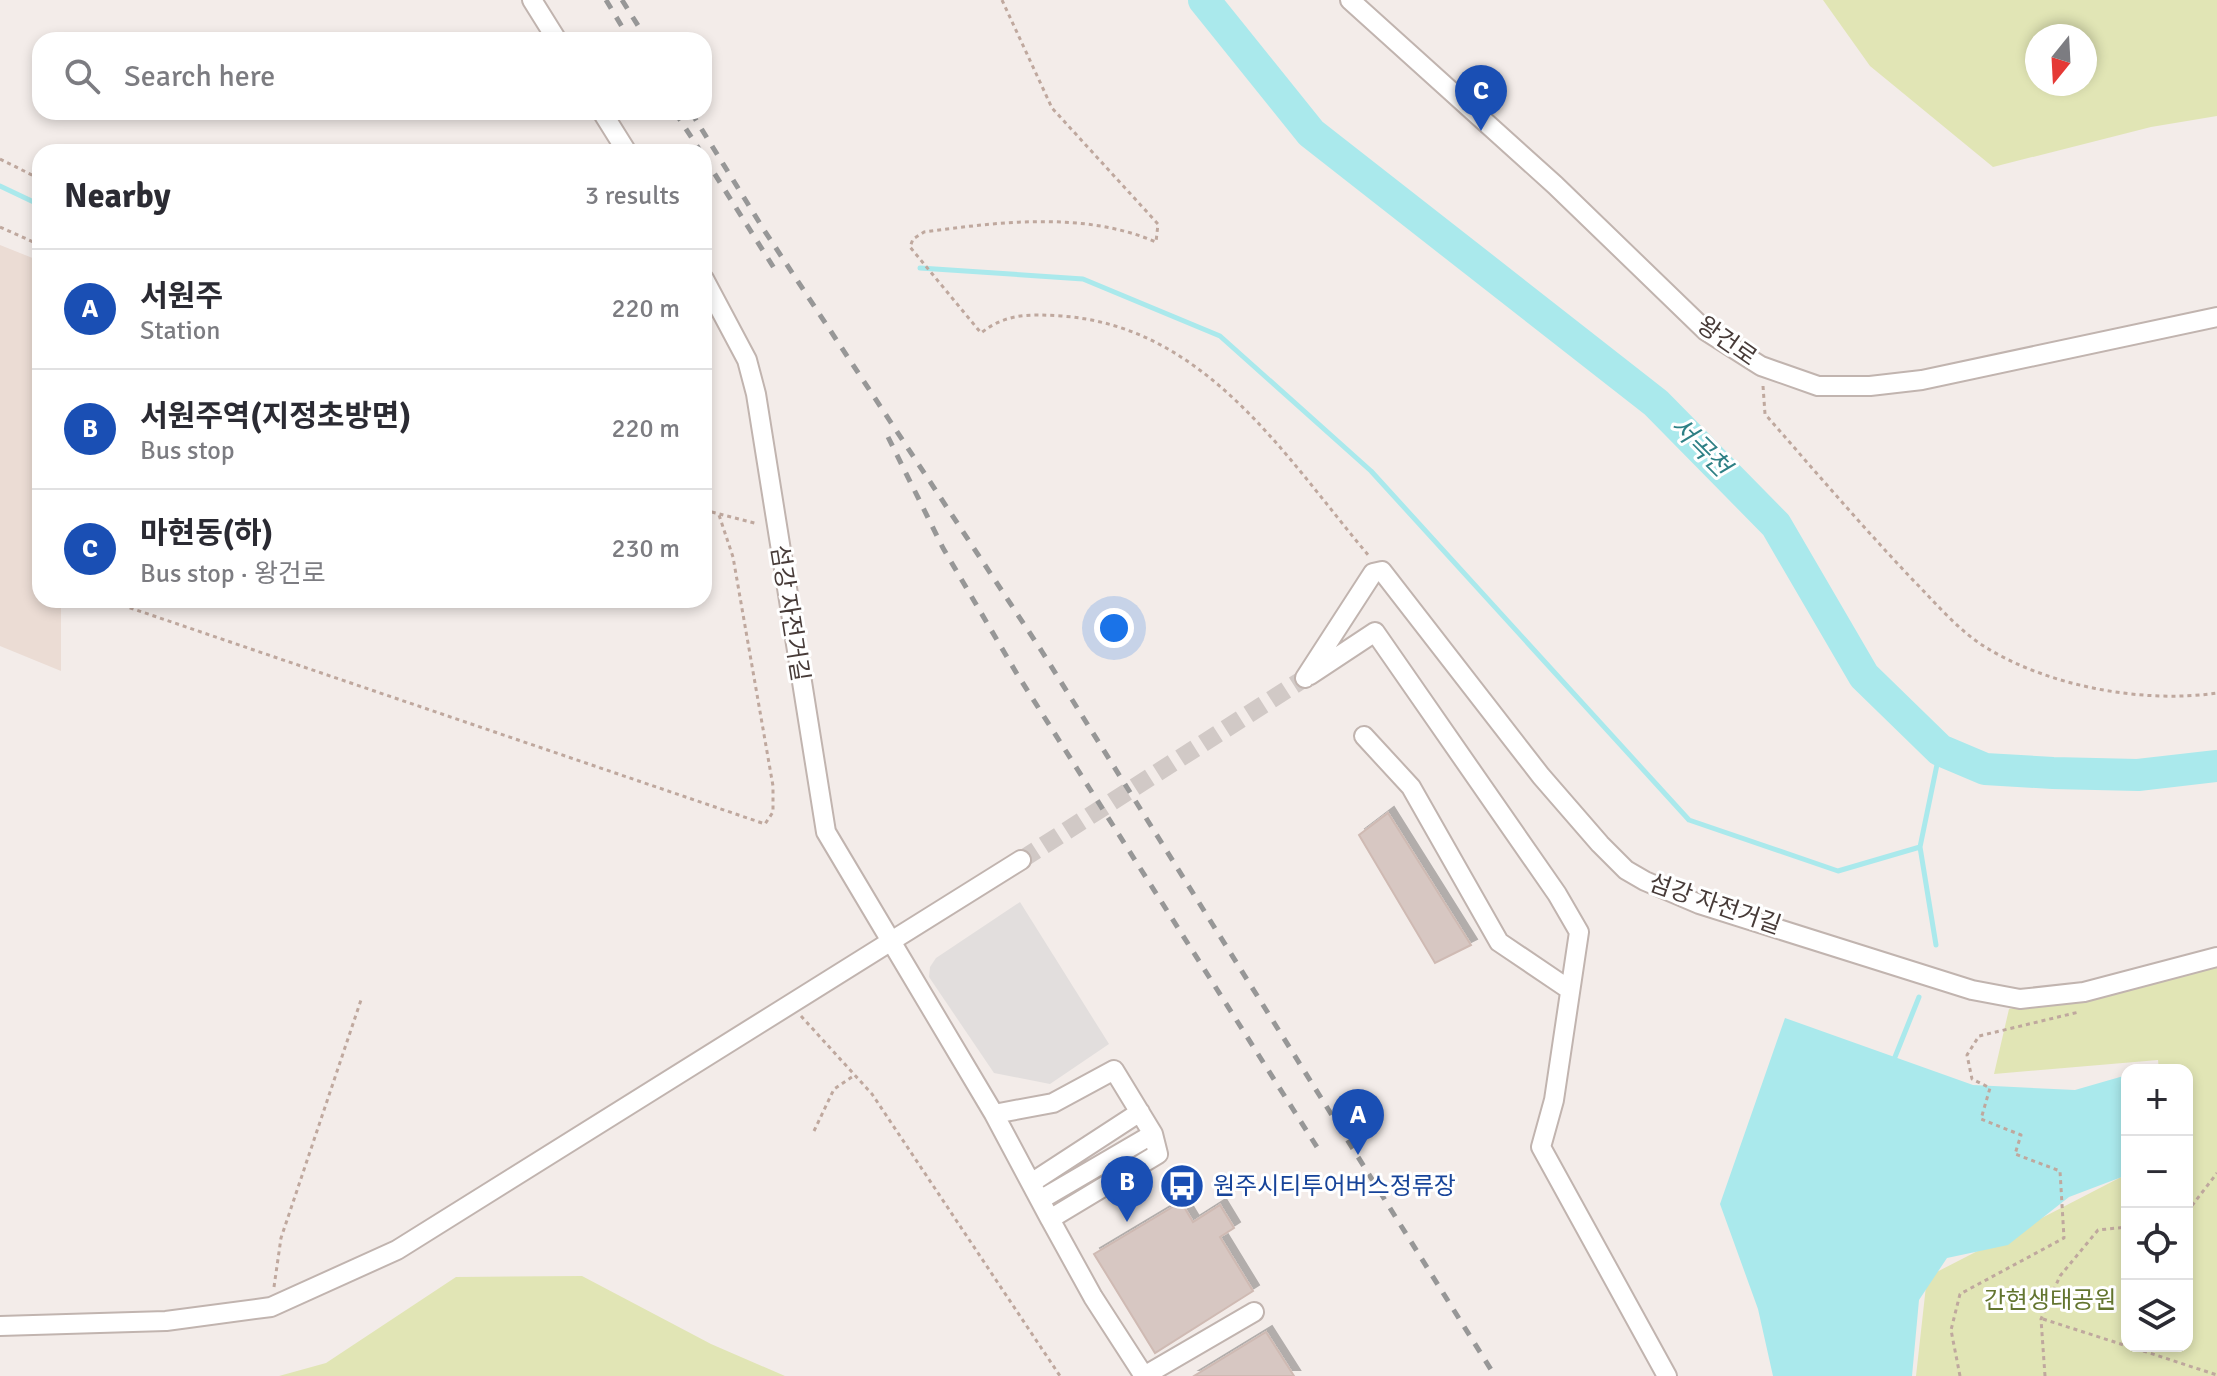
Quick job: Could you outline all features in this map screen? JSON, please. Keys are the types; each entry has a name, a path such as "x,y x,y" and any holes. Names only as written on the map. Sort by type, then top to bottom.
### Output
{"street":[{"path":"532,0 552,32"},
{"name":"왕건로","path":"1350,0 1555,185 1706,331 1761,366 1818,386 1870,386 1922,380 2217,317"},
{"path":"607,120 622,144"},
{"name":"섬강 자전거길","path":"712,294 747,360 821,815 834,848 994,1114 1093,1297 1144,1376"},
{"path":"1382,571 1373,573 1305,678 1375,632 1557,894 1579,932 1554,1100 1541,1147 1667,1376"},
{"name":"섬강 자전거길","path":"1382,571 1541,776 1600,844 1626,870 1645,881 1699,904 1972,990 2020,999 2097,988 2217,957"},
{"path":"1364,736 1411,787 1499,942 1570,990"},
{"path":"0,1326 166,1321 271,1307 397,1250 1021,860"},
{"path":"994,1114 1053,1103 1114,1070 1153,1134 1159,1150 1155,1159 1050,1219"},
{"path":"1031,1183 1140,1112"},
{"path":"1040,1200 1153,1134"},
{"path":"1144,1376 1254,1312"}],"path":[{"path":"1002,0 1052,108 1158,224 1156,242 1113,230 1036,220 924,232 913,239 910,247 978,325 981,333 997,321 1027,314 1088,318 1166,345 1201,368 1243,407 1382,571"},
{"path":"0,159 32,175"},
{"path":"0,227 32,241"},
{"path":"1761,366 1765,414 1884,549 1960,628 1982,644 2044,673 2127,693 2197,696 2217,693"},
{"path":"712,513 753,526 775,519"},
{"path":"130,608 765,824 773,812 773,786 733,557 719,515"},
{"path":"1960,1376 1951,1330 1953,1311 1960,1294 2064,1238 2060,1171 2015,1154 2021,1135 1981,1119 1990,1088 1972,1079 1967,1055 1979,1036 2074,1015 2101,1000 2097,988"},
{"path":"271,1307 281,1238 361,1000"},
{"path":"789,1003 872,1094 1060,1376"},
{"path":"814,1131 834,1089 855,1075"},
{"path":"2190,1208 2217,1173"},
{"path":"2045,1376 2041,1319 2060,1276 2098,1230 2121,1228"},
{"path":"2041,1319 2121,1344"},
{"path":"2146,1352 2217,1375"}],"shaded area":[{"path":"0,245 32,258 32,608 61,608 61,671 0,646"},
{"path":"1020,902 1109,1044 1050,1084 994,1073 929,977 930,967 936,958"}],"green space":[{"path":"1823,0 2217,0 2217,116 2151,127 1993,167 1870,66"},
{"name":"간현생태공원","path":"2217,964 2217,1376 1916,1376 1927,1277 2121,1177 2121,1352 2193,1352 2193,1064 2158,1064 2158,1060 1994,1074 2009,1009 2095,993"},
{"path":"582,1276 711,1344 785,1376 279,1376 326,1363 456,1277"}],"water":[{"path":"1785,1018 1973,1085 2075,1090 2121,1077 2121,1177 2069,1197 2008,1245 1947,1258 1919,1300 1912,1376 1773,1376 1758,1309 1720,1204"}],"building":[{"path":"1388,813 1471,945 1435,963 1359,835"},
{"path":"1181,1202 1193,1222 1220,1205 1234,1228 1220,1237 1253,1291 1155,1353 1094,1254"},
{"path":"1266,1332 1294,1376 1194,1376"}],"waterway":[{"name":"서곡천","path":"1204,0 1311,133 1656,403 1776,525 1864,676 1940,750 1985,769 2053,773 2138,775 2217,766"},
{"path":"0,186 32,201"},
{"path":"920,268 1083,279 1220,336 1371,471 1689,820 1838,871 1920,847 1940,750"},
{"path":"1920,847 1936,945"},
{"path":"1893,1062 1919,997"}],"tunnel":[{"path":"1021,860 1305,678"}],"railway":[{"path":"606,0 625,32"},
{"path":"622,0 642,32"},
{"path":"680,120 696,144"},
{"path":"696,120 711,144"},
{"path":"712,146 1041,650 1495,1376"},
{"path":"712,170 774,268"},
{"path":"888,437 943,548 1017,674 1322,1155"}],"place":[{"name":"마현동(하)","path":"1481,131"},
{"name":"서원주","path":"1358,1155"},
{"name":"원주시티투어버스정류장","path":"1182,1186"},
{"name":"서원주역(지정초방면)","path":"1127,1222"}]}
